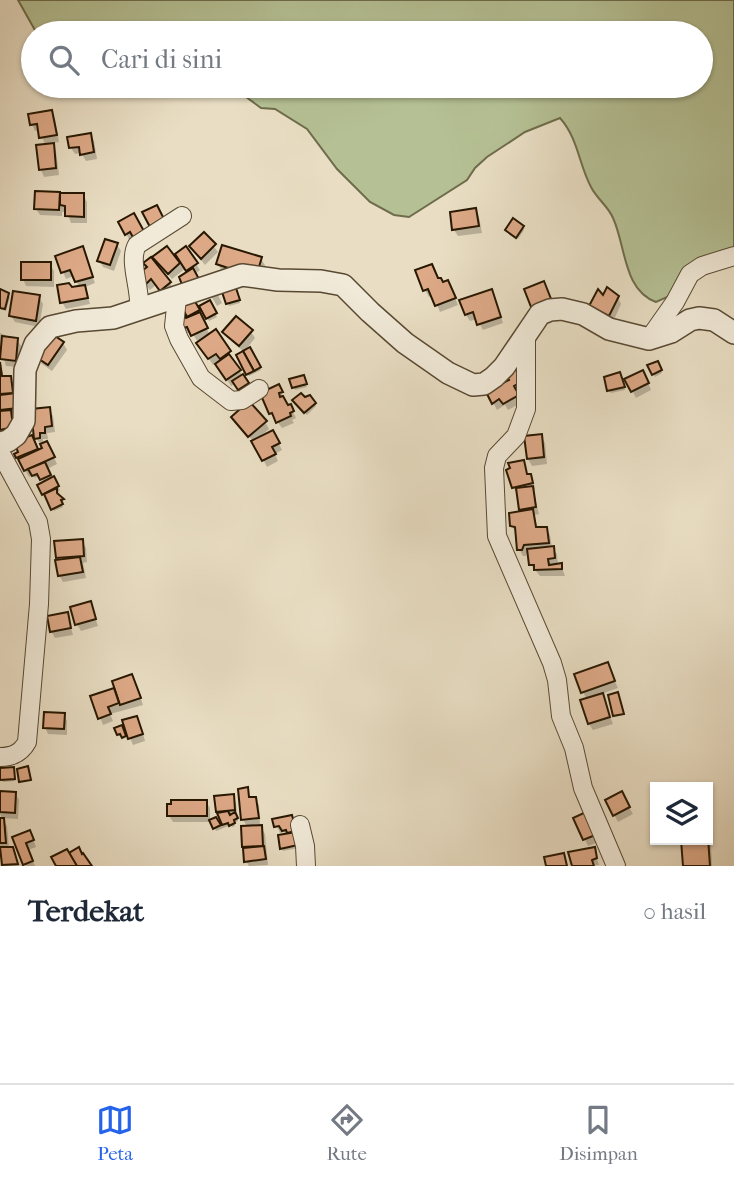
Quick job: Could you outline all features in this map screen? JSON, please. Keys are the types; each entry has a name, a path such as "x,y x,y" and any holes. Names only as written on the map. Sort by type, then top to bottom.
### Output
{"street":[{"path":"139,308 134,251 137,245 182,216"},
{"path":"649,340 690,274 702,266 734,256"},
{"path":"0,443 8,442 16,435 24,421 25,370 29,356 45,331 58,324 113,318 242,275 343,285 405,342 448,373 473,385 484,384 504,367 540,314 562,309 583,314 609,329 649,340 699,318 714,320 734,333"},
{"path":"177,298 174,327 201,378 231,401 242,400 259,389"},
{"path":"526,334 526,409 516,436 496,456 494,468 497,536 552,663 561,716 574,748 583,788 616,866"},
{"path":"0,452 38,522 41,539 27,742 22,751 0,757"},
{"path":"300,825 306,866"}],"green space":[{"path":"18,0 734,0 734,249 672,295 656,302 645,296 631,278 613,218 591,187 571,134 560,118 525,132 487,157 467,180 409,217 394,215 370,202 337,169 307,129 275,109 261,108 247,98 713,98 713,21 30,21"}],"building":[{"path":"52,110 57,135 39,138 37,124 30,125 28,114"},
{"path":"91,133 94,152 80,155 79,147 69,148 67,137"},
{"path":"54,143 56,168 39,170 36,145"},
{"path":"35,191 60,192 59,210 34,209"},
{"path":"60,193 84,193 84,217 65,216 65,206 60,205"},
{"path":"157,205 164,219 150,227 142,212"},
{"path":"476,208 479,226 452,230 450,212"},
{"path":"134,213 145,233 134,239 130,232 125,235 118,222"},
{"path":"513,218 524,226 516,238 505,230"},
{"path":"204,232 216,244 201,259 189,246"},
{"path":"105,239 118,243 110,265 97,261"},
{"path":"222,245 262,257 256,277 216,264"},
{"path":"83,246 93,277 75,282 70,270 61,273 55,256"},
{"path":"167,246 180,263 168,274 152,257"},
{"path":"186,246 198,263 186,271 175,254"},
{"path":"151,257 171,282 160,291 151,279 145,285 137,275 147,267 143,263"},
{"path":"21,262 51,262 51,280 21,280"},
{"path":"432,264 438,278 443,282 448,280 456,298 435,306 428,289 423,291 415,270"},
{"path":"193,268 199,279 183,287 179,277"},
{"path":"544,281 553,304 533,312 524,289"},
{"path":"69,283 72,287 85,285 88,298 60,303 57,285"},
{"path":"235,285 240,300 226,304 221,289"},
{"path":"607,287 619,296 609,316 589,306 598,289 603,295"},
{"path":"0,289 9,293 5,309 0,308"},
{"path":"492,289 501,317 477,325 473,312 465,315 459,300"},
{"path":"13,291 40,295 36,321 9,316"},
{"path":"193,298 200,310 187,317 181,305"},
{"path":"210,300 217,313 206,319 199,306"},
{"path":"200,312 208,328 191,336 187,327 184,328 177,318 184,314 186,318"},
{"path":"236,316 253,330 239,346 222,332"},
{"path":"216,329 231,351 220,359 216,354 208,359 196,343"},
{"path":"52,334 64,342 48,365 36,357"},
{"path":"2,336 18,338 16,361 0,359"},
{"path":"250,347 261,367 254,371 243,351"},
{"path":"243,351 254,371 246,375 236,355"},
{"path":"229,354 241,370 226,380 215,364"},
{"path":"658,361 662,370 652,375 647,365"},
{"path":"0,362 2,376 11,376 13,393 0,394"},
{"path":"518,369 524,380 514,386 519,395 503,404 499,399 492,404 484,388 495,387 509,380 506,374"},
{"path":"643,370 649,383 631,392 624,379"},
{"path":"620,372 625,387 607,391 604,377"},
{"path":"243,374 249,383 238,390 232,381"},
{"path":"304,375 307,384 292,388 289,379"},
{"path":"279,384 283,392 279,393 280,397 283,396 288,405 291,404 294,411 290,413 291,416 276,423 260,393"},
{"path":"16,393 18,408 0,410 0,395"},
{"path":"301,393 305,397 310,395 316,403 304,413 292,400"},
{"path":"249,401 267,421 248,437 231,417"},
{"path":"50,407 52,426 45,427 45,433 40,433 40,438 34,439 31,409"},
{"path":"11,410 13,427 0,430 0,411"},
{"path":"273,430 280,443 272,447 276,454 262,461 251,441"},
{"path":"542,434 544,457 527,459 524,436"},
{"path":"32,435 38,449 16,458 14,454 18,452 14,442"},
{"path":"47,441 55,457 24,471 18,459 42,448 40,444"},
{"path":"524,460 527,474 531,474 533,483 512,488 506,470 510,468 508,463"},
{"path":"45,462 51,475 40,480 37,474 32,476 28,469"},
{"path":"54,476 59,486 42,495 37,485"},
{"path":"533,486 536,507 519,510 516,488"},
{"path":"57,488 57,493 64,499 61,500 63,504 51,510 44,494"},
{"path":"533,509 536,527 547,527 549,543 524,545 522,550 517,550 515,527 510,526 509,513"},
{"path":"83,539 84,556 56,558 54,541"},
{"path":"554,546 555,558 548,559 549,565 562,563 562,569 534,570 534,565 529,565 527,549"},
{"path":"80,557 83,572 58,576 55,560"},
{"path":"91,601 96,619 75,625 70,607"},
{"path":"68,612 71,628 50,632 47,616"},
{"path":"608,662 615,681 581,693 574,674"},
{"path":"132,674 141,698 120,705 112,681"},
{"path":"114,688 119,703 108,707 111,714 98,719 90,696"},
{"path":"618,692 624,714 613,716 608,695"},
{"path":"603,693 610,717 588,724 580,700"},
{"path":"44,712 65,713 64,729 43,728"},
{"path":"137,716 143,734 128,739 122,720"},
{"path":"122,725 126,736 122,738 114,728"},
{"path":"28,766 31,780 19,782 17,769"},
{"path":"14,767 15,779 0,780 0,768"},
{"path":"248,787 249,797 256,797 259,818 241,820 238,789"},
{"path":"0,791 16,792 15,813 0,812"},
{"path":"622,791 630,807 613,816 605,800"},
{"path":"234,794 235,810 216,812 214,796"},
{"path":"171,800 207,800 207,816 167,816 167,804 171,804"},
{"path":"228,811 230,815 235,812 238,818 229,826 228,823 222,825 217,813"},
{"path":"588,811 598,834 583,840 573,818"},
{"path":"292,815 296,831 287,833 279,826 274,827 272,819"},
{"path":"216,817 221,825 213,829 209,820"},
{"path":"0,818 4,818 6,843 0,843"},
{"path":"262,825 263,846 242,847 241,826"},
{"path":"30,830 34,840 26,843 33,861 23,865 12,837"},
{"path":"296,832 298,845 280,849 278,835"},
{"path":"681,845 709,845 710,866 683,866"},
{"path":"264,846 266,859 244,862 243,848"},
{"path":"0,847 13,847 18,864 2,865"},
{"path":"79,847 92,866 77,866 73,861 69,853"},
{"path":"595,847 597,858 592,860 594,866 572,866 568,852"},
{"path":"67,849 77,866 56,866 51,857"},
{"path":"564,853 567,866 546,866 544,857"}]}
